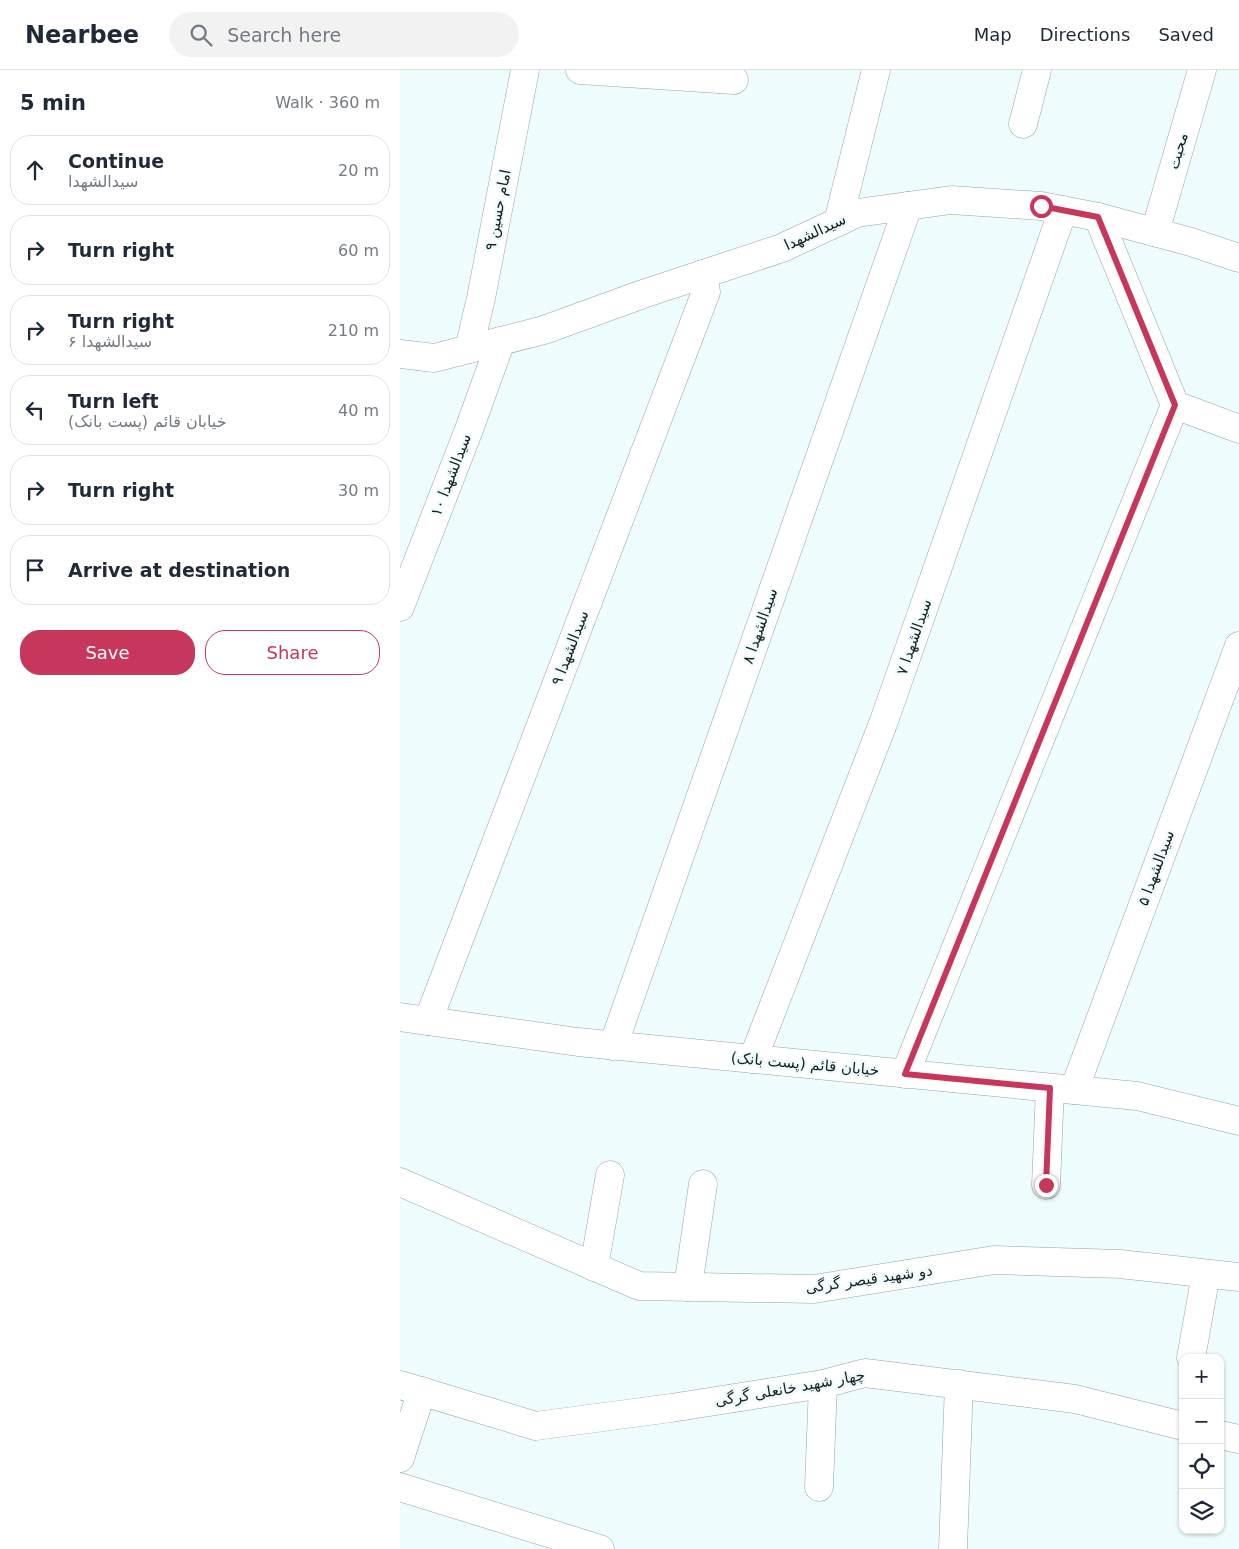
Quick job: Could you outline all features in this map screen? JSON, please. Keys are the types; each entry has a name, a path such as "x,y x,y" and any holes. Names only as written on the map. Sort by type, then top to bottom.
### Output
{"street":[{"name":"امام حسين ۹","path":"469,348 481,298 525,70"},
{"path":"580,70 734,80"},
{"path":"838,222 876,70"},
{"path":"1023,124 1037,70"},
{"name":"محبت","path":"1155,232 1202,70"},
{"name":"سیدالشهدا","path":"400,354 434,358 544,330 643,294 782,248 857,213 951,200 1041,206 1098,217 1191,242 1239,258"},
{"name":"سیدالشهدا ۸","path":"613,1046 908,206"},
{"name":"سیدالشهدا ۷","path":"753,1059 884,721 1063,210"},
{"path":"905,1074 1175,405 1098,217"},
{"name":"سیدالشهدا ۹","path":"428,1020 706,292 703,274"},
{"name":"سیدالشهدا ۱۰","path":"400,607 468,432 500,341"},
{"path":"1175,405 1239,429"},
{"name":"سیدالشهدا ۵","path":"1046,1185 1062,1089 1239,646"},
{"name":"خیابان قائم (پست بانک)","path":"400,1017 613,1046 1137,1096 1239,1120"},
{"path":"594,1267 610,1175"},
{"name":"دو شهید قیصر گرگی","path":"400,1182 639,1286 814,1289 994,1260 1120,1264 1239,1277"},
{"path":"688,1287 703,1184"},
{"path":"1192,1354 1206,1274"},
{"name":"چهار شهید خانعلی گرگی","path":"411,1388 536,1426 671,1408 823,1384 866,1373 1075,1399 1179,1418"},
{"path":"819,1487 823,1384"},
{"path":"953,1549 959,1384"},
{"path":"400,1458 411,1388"},
{"path":"1224,1436 1239,1439"},
{"path":"400,1487 600,1549"}],"route":[{"path":"1041,206 1098,217 1175,405 905,1074 1050,1088 1046,1185"}]}
